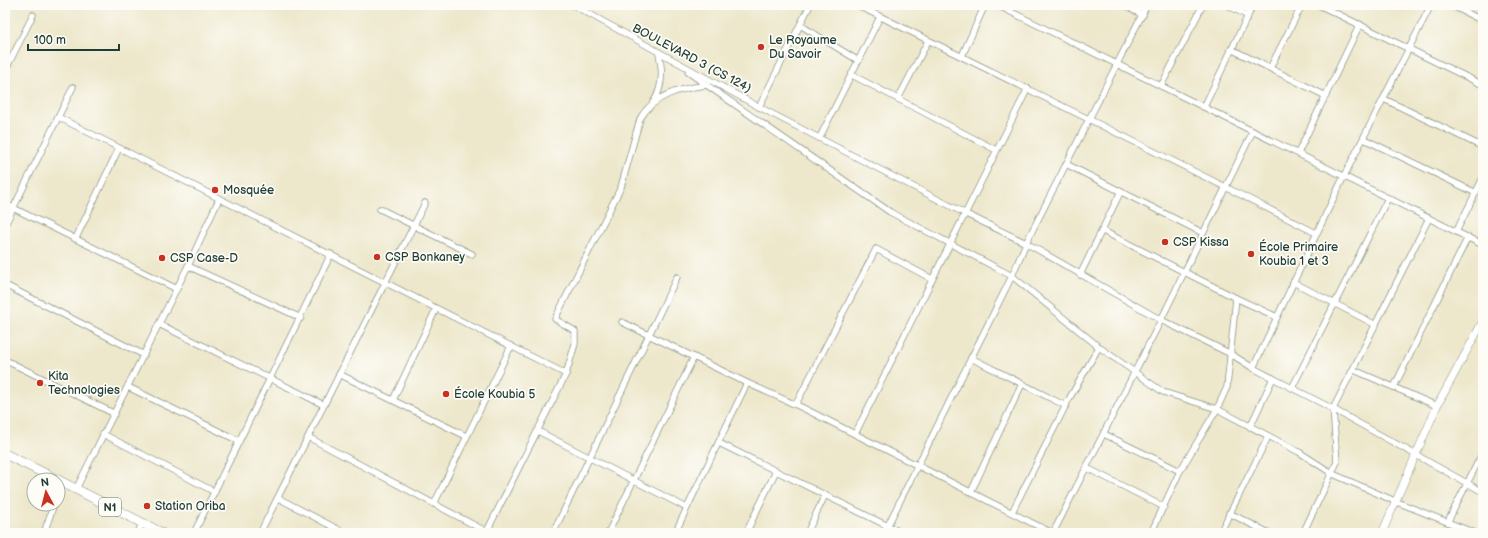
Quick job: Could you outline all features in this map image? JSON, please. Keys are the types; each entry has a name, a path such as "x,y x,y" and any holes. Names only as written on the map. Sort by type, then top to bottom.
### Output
{"main road":[{"name":"N1","path":"5,454 41,472"},
{"name":"N1","path":"66,484 162,533"}],"street":[{"name":"BOULEVARD 3 (CS 124)","path":"573,5 659,54 759,107 820,137 964,213 1026,242 1080,275 1161,320 1231,354 1253,368 1333,408 1416,456 1483,492"},
{"path":"759,107 810,5"},
{"path":"857,5 928,41 1028,88 1316,233"},
{"path":"962,56 985,5"},
{"path":"997,5 1483,245"},
{"path":"1124,5 1143,15"},
{"path":"884,533 1012,276 1026,242 1147,5"},
{"path":"1161,86 1203,5"},
{"path":"1227,5 1248,16"},
{"path":"1204,107 1253,5"},
{"path":"1270,68 1302,5"},
{"path":"1319,5 1483,85"},
{"path":"1253,368 1316,233 1431,5"},
{"path":"1451,5 1480,20 1483,8"},
{"path":"5,71 33,15"},
{"path":"820,137 880,17"},
{"path":"1298,153 1360,24"},
{"path":"800,25 859,61"},
{"path":"898,99 928,41"},
{"path":"1231,49 1326,96"},
{"path":"308,437 487,533 566,374 575,344 575,331 555,319 621,187 640,119 659,90 662,78 662,66 659,54"},
{"path":"669,59 890,212 1012,276 1099,347 1163,392 1217,409 1299,452 1333,474 1396,502 1473,532"},
{"path":"852,75 996,150"},
{"path":"649,107 674,92 716,84"},
{"path":"5,225 73,87"},
{"path":"855,434 964,213 1028,88"},
{"path":"1384,99 1483,147"},
{"path":"58,117 566,374"},
{"path":"622,322 747,383 796,404 1052,533 1087,468 1161,320 1253,131"},
{"path":"1364,139 1476,193"},
{"path":"76,238 119,148"},
{"path":"1066,164 1120,193 1203,233"},
{"path":"1456,232 1483,178"},
{"path":"1080,275 1103,231 1120,193"},
{"path":"1292,388 1388,198"},
{"path":"76,489 103,434 115,414 220,199"},
{"path":"260,533 425,203"},
{"path":"5,204 177,289"},
{"path":"380,209 472,254"},
{"path":"1303,533 1333,474 1337,462 1338,454 1333,408 1354,370 1429,218"},
{"path":"1103,231 1277,317"},
{"path":"1394,387 1468,237"},
{"path":"796,404 876,249 932,279"},
{"path":"194,533 301,318 331,254"},
{"path":"188,266 301,318"},
{"path":"553,533 677,277"},
{"path":"1293,282 1376,325"},
{"path":"5,285 144,355"},
{"path":"1151,533 1180,472 1217,409 1228,387 1236,298"},
{"path":"393,400 436,309"},
{"path":"1382,533 1437,406 1482,323"},
{"path":"159,324 324,405"},
{"path":"434,504 511,346"},
{"path":"1012,512 1066,406 1099,347"},
{"path":"608,533 694,357"},
{"path":"971,358 1066,406"},
{"path":"5,360 115,414"},
{"path":"1354,370 1437,406"},
{"path":"339,374 466,436"},
{"path":"1250,427 1273,378"},
{"path":"675,533 747,383"},
{"path":"971,492 1022,384"},
{"path":"128,387 239,441"},
{"path":"538,431 633,482 687,508"},
{"path":"103,434 215,492"},
{"path":"1104,434 1180,472"},
{"path":"1220,533 1268,437"},
{"path":"719,443 902,533"},
{"path":"1448,521 1483,452"},
{"path":"1087,468 1164,508"},
{"path":"746,533 776,471"},
{"path":"806,533 825,495"},
{"path":"278,498 345,533"},
{"path":"44,533 51,512"},
{"path":"1229,513 1269,533"},
{"path":"138,533 142,523"}],"place":[{"name":"Le Royaume Du Savoir","path":"761,47"},
{"name":"Mosquée","path":"215,190"},
{"name":"CSP Kissa","path":"1165,242"},
{"name":"École Primaire Koubia 1 et 3","path":"1251,254"},
{"name":"CSP Bonkaney","path":"377,257"},
{"name":"CSP Case-D","path":"162,258"},
{"name":"Kita Technologies","path":"40,383"},
{"name":"École Koubia 5","path":"446,394"},
{"name":"Station Oriba","path":"147,506"}]}
